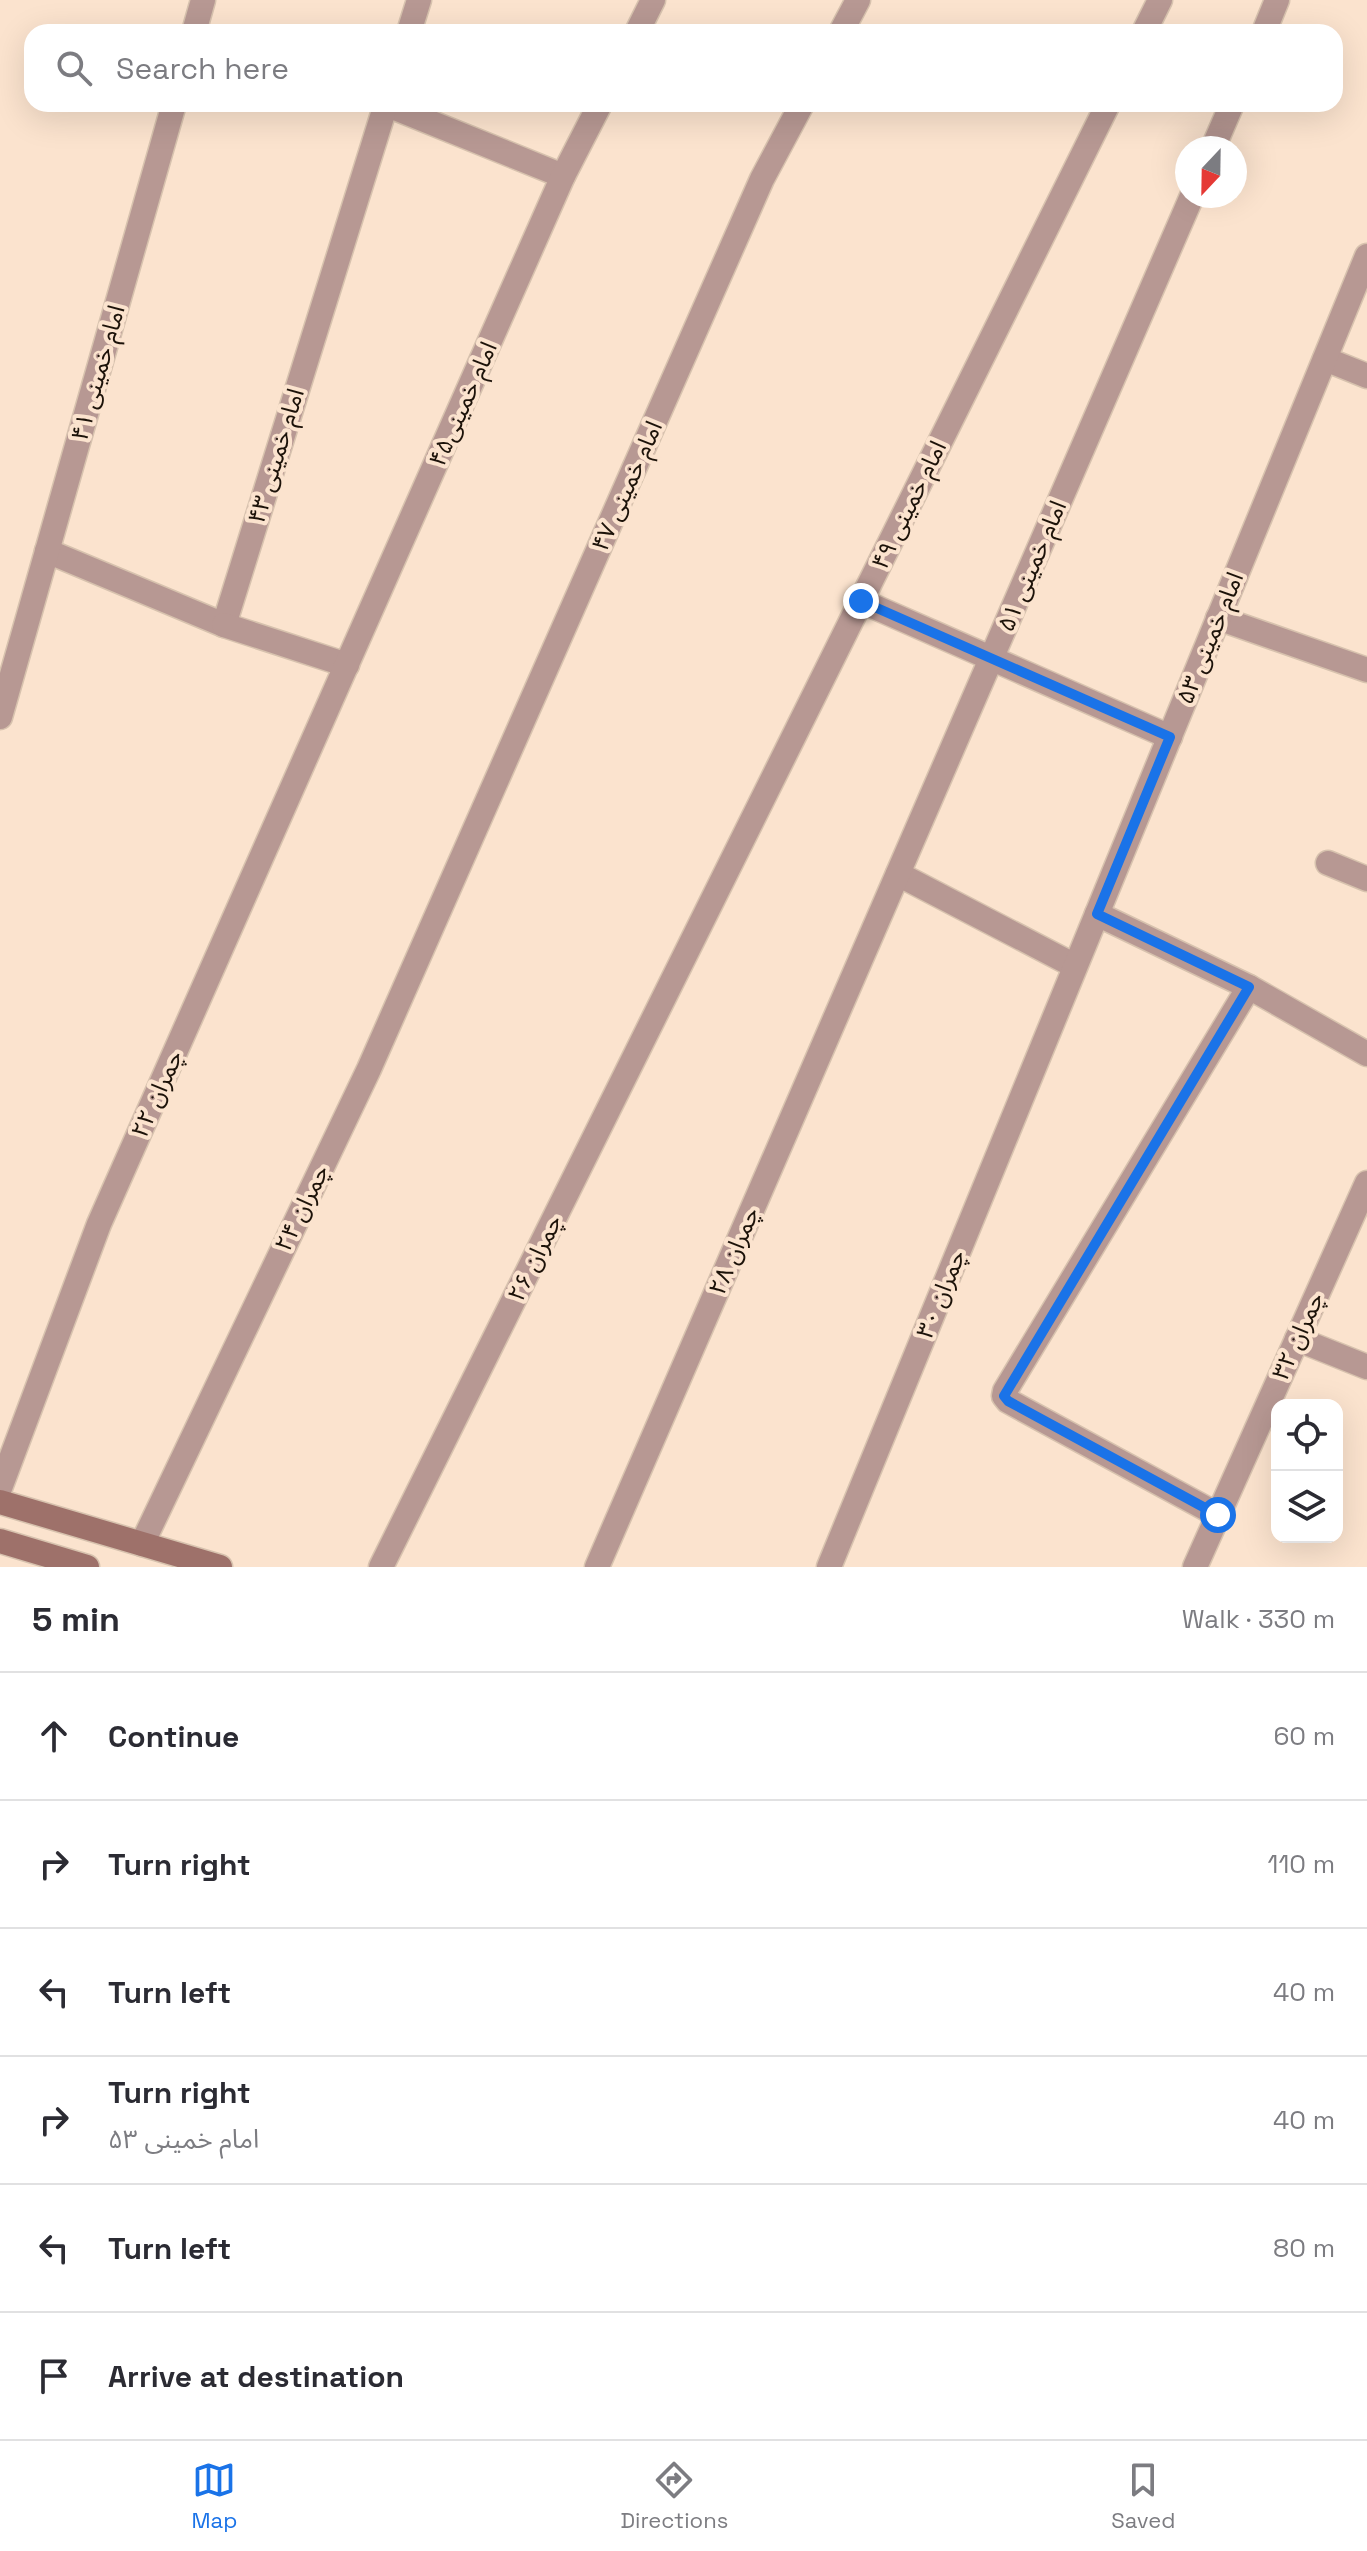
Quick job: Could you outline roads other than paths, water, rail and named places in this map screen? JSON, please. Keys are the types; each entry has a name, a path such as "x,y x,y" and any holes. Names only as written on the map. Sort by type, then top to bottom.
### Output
{"main road":[{"path":"0,1502 220,1567"},
{"path":"29,1510 8,1544 87,1567"}],"street":[{"path":"196,24 203,0"},
{"path":"412,24 419,0"},
{"path":"641,24 653,0"},
{"path":"845,24 858,0"},
{"path":"1148,24 1160,0"},
{"path":"1267,24 1277,0"},
{"name":"امام خمینی ۴۱","path":"0,717 172,112"},
{"name":"امام خمینی ۴۳","path":"224,625 384,112"},
{"path":"406,112 563,176"},
{"name":"امام خمینی۴۵","path":"329,705 563,176 596,112"},
{"name":"امام خمینی ۴۷","path":"457,870 762,179 798,112"},
{"name":"امام خمینی ۴۹","path":"688,948 1104,112"},
{"path":"1218,136 1229,112"},
{"name":"امام خمینی ۵۱","path":"871,936 1187,208"},
{"name":"امام خمینی ۵۳","path":"1053,1021 1367,256"},
{"path":"1325,359 1367,376"},
{"path":"47,551 224,625 347,665"},
{"path":"861,601 1170,737"},
{"path":"1218,618 1367,670"},
{"name":"چمران ۲۲","path":"0,1488 99,1224 329,705"},
{"path":"1328,863 1367,879"},
{"name":"چمران ۲۴","path":"142,1544 369,1069 457,870"},
{"path":"898,874 1075,966"},
{"path":"1097,914 1249,987 1367,1054"},
{"name":"چمران ۲۸","path":"597,1567 871,936"},
{"name":"چمران ۲۶","path":"381,1567 688,948"},
{"path":"1218,1515 1004,1396 1249,987"},
{"name":"چمران ۳۰","path":"829,1567 1053,1021"},
{"name":"چمران ۳۲","path":"1195,1567 1367,1183"},
{"path":"1297,1339 1367,1367"}]}
